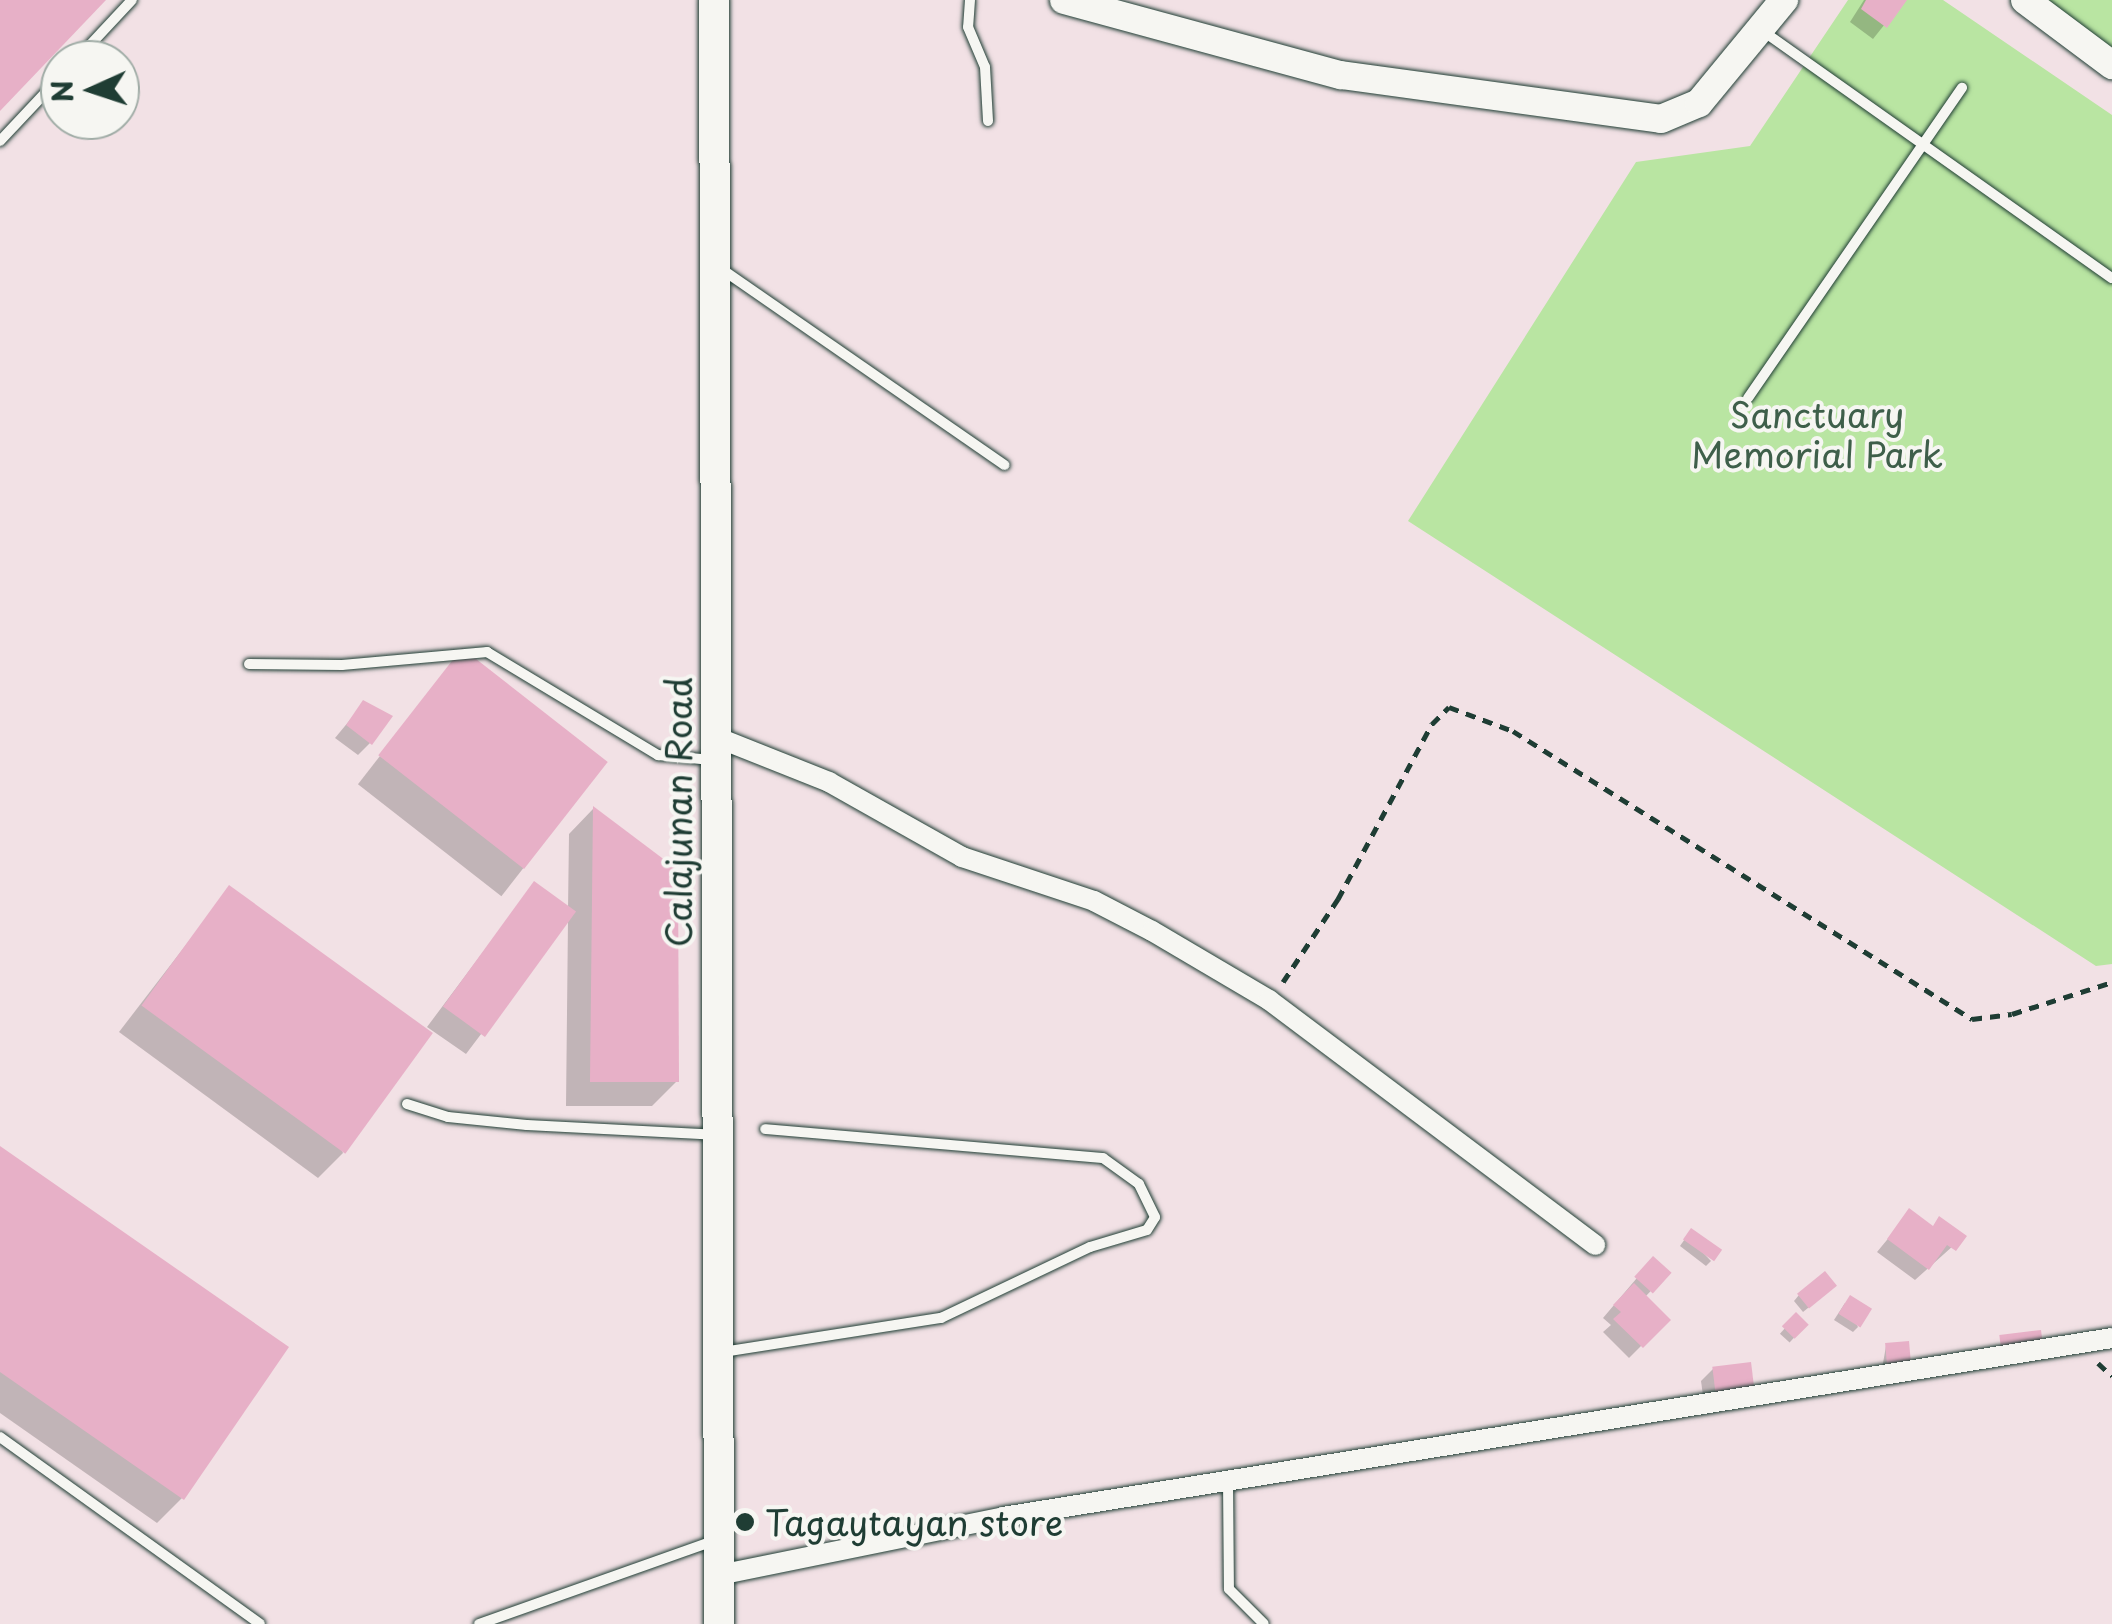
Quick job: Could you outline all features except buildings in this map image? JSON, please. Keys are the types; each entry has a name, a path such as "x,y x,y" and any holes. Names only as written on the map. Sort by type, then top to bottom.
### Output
{"main road":[{"name":"Calajunan Road","path":"714,0 718,1624"}],"street":[{"path":"1064,0 1340,74 1628,118 1661,119 1698,103 1784,0"},
{"path":"2024,0 2112,64"},
{"path":"716,748 829,782 962,858 1094,901 1269,1000 1596,1245"},
{"path":"719,1575 1228,1481 2112,1338"}],"lane":[{"path":"95,40 132,0"},
{"path":"970,0 968,27 985,67 988,120"},
{"path":"1759,28 2112,278"},
{"path":"1748,398 1962,88"},
{"path":"0,141 40,98"},
{"path":"716,264 1004,465"},
{"path":"250,664 342,665 487,652 658,756 689,763 716,748"},
{"path":"407,1104 448,1117 527,1125 716,1135"},
{"path":"718,1354 940,1318 1090,1247 1147,1230 1155,1217 1139,1184 1103,1158 764,1129"},
{"path":"0,1437 260,1624"},
{"path":"1228,1481 1229,1589 1264,1624"},
{"path":"478,1624 719,1538"}],"path":[{"path":"1269,1000 1338,899 1432,724 1449,707 1513,731 1972,1019 2012,1014 2112,982"}],"green space":[{"name":"Sanctuary Memorial Park","path":"1848,0 1943,0 2112,115 2112,964 2096,966 1408,521 1636,162 1750,146"},
{"path":"2037,0 2112,0 2112,54"}],"place":[{"name":"Tagaytayan store","path":"745,1522"}]}
